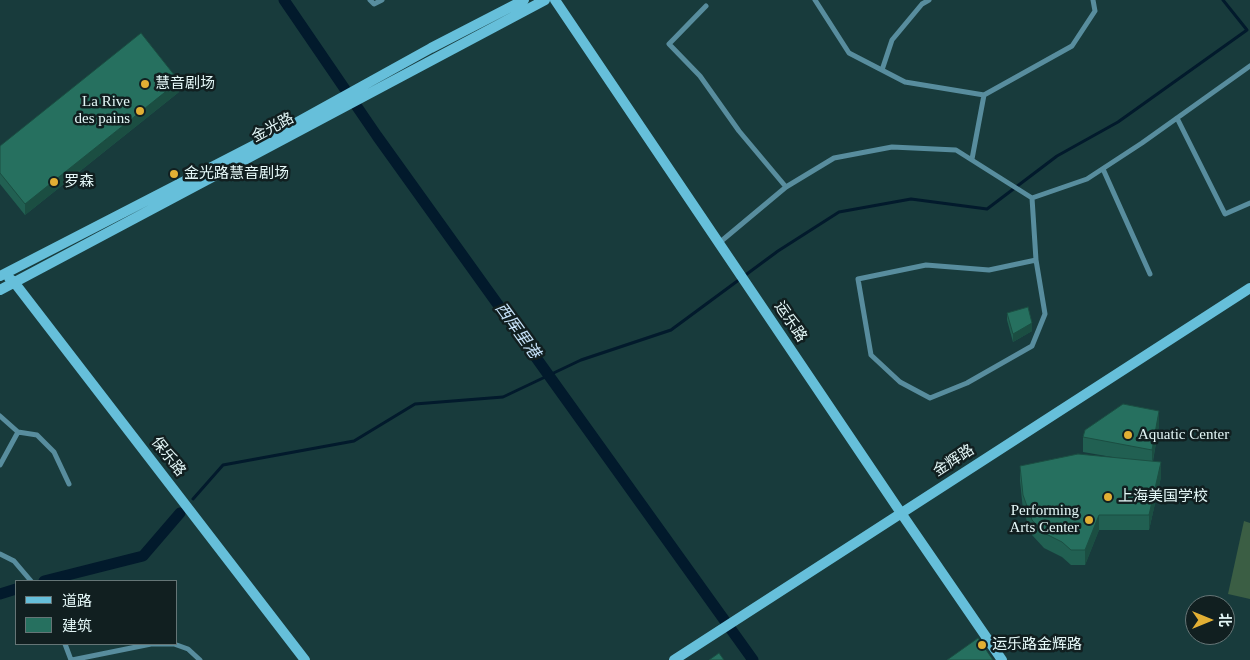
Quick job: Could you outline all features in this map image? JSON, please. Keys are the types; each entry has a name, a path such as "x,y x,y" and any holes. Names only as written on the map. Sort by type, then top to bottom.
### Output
{"street":[{"name":"金光路","path":"0,290 345,106 431,48 524,0"},
{"name":"金光路","path":"2,275 272,136 328,105 372,86 545,0"},
{"name":"运乐路","path":"555,0 1002,660"},
{"name":"保乐路","path":"2,275 14,282 305,660"},
{"name":"金辉路","path":"674,660 1250,288"}],"lane":[{"path":"370,0 374,4 382,0"},
{"path":"815,0 849,53 905,82 984,95 1072,46 1095,11 1093,0"},
{"path":"882,70 892,40 922,4 929,0"},
{"path":"706,6 670,44 700,76 739,131 786,187"},
{"path":"1032,198 1087,179 1250,66"},
{"path":"972,160 984,95"},
{"path":"1177,118 1225,214 1250,203"},
{"path":"719,243 786,187 834,158 892,147 956,150 1032,198"},
{"path":"1103,169 1150,274"},
{"path":"1032,198 1036,260 1045,314 1032,346 967,383 930,398 900,382 871,355 858,280 926,265 989,270 1036,260"},
{"path":"0,416 18,432 37,435 54,452 69,484"},
{"path":"0,465 18,432"},
{"path":"0,554 14,561 30,580"},
{"path":"65,645 72,660 146,645"},
{"path":"177,645 188,649 200,660"}],"green space":[{"path":"1244,521 1250,523 1250,599 1228,594"}],"building":[{"path":"141,33 179,81 25,204 0,173 0,146"},
{"path":"1028,307 1032,323 1013,334 1007,313"},
{"path":"1123,404 1159,411 1152,450 1083,437 1085,430"},
{"name":"Performing Arts Center","path":"1078,454 1161,462 1149,515 1099,515 1085,550 1071,550 1062,542 1044,533 1032,520 1023,495 1020,466"},
{"path":"978,638 993,660 947,660"},
{"path":"719,653 724,660 709,660"}],"waterway":[{"name":"西厍里港","path":"284,0 377,136 753,660"},
{"path":"193,499 223,465 354,441 415,404 503,397 581,360 671,330 778,251 839,212 911,199 987,209 1057,156 1118,122 1247,30 1223,0"},
{"path":"48,580 143,556 180,513"},
{"path":"0,594 15,589"}],"place":[{"name":"慧音剧场","path":"145,84"},
{"name":"La Rive des pains","path":"140,111"},
{"name":"金光路慧音剧场","path":"174,174"},
{"name":"罗森","path":"54,182"},
{"name":"Aquatic Center","path":"1128,435"},
{"name":"上海美国学校","path":"1108,497"},
{"name":"Performing Arts Center","path":"1089,520"},
{"name":"运乐路金辉路","path":"982,645"}]}
